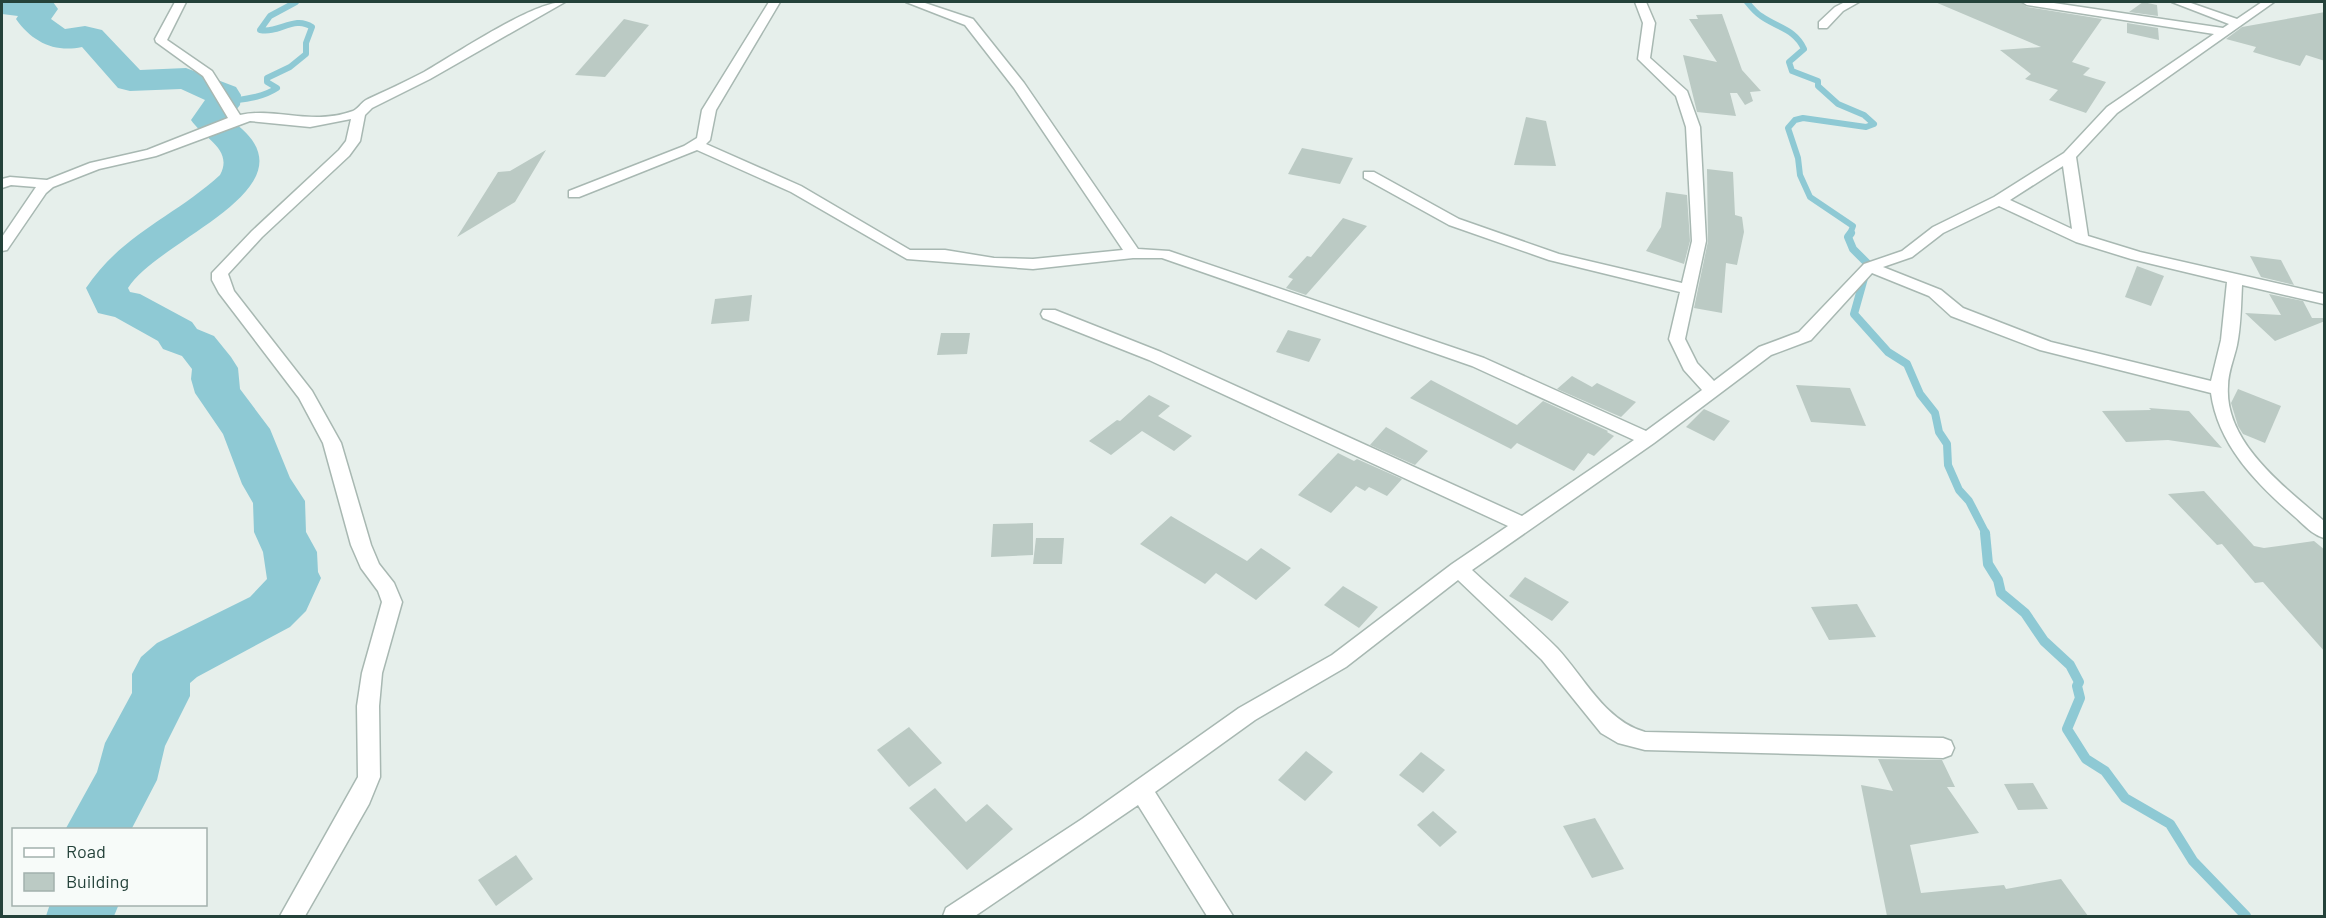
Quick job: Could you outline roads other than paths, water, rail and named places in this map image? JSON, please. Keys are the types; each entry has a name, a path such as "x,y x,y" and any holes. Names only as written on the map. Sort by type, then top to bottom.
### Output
{"street":[{"path":"180,2 161,39 162,42 208,74 236,120"},
{"path":"2,247 41,190 48,184 95,166 151,153 236,120 250,117 309,123 359,114 374,101 426,76 517,22 559,2"},
{"path":"574,194 697,145 706,135 706,116 709,110 774,2"},
{"path":"912,2 969,22 1019,86 1133,253"},
{"path":"1641,2 1650,14 1650,34 1644,59 1661,78 1682,94 1693,126 1699,241 1677,339 1690,366 1713,391"},
{"path":"1823,25 1839,9 1853,2"},
{"path":"2027,2 2223,32"},
{"path":"2178,2 2237,23"},
{"path":"955,916 1247,714 1339,661 1459,569 1648,439 1765,351 1805,336 1869,267 1907,254 1938,230 1999,200 2070,156 2112,110 2269,2"},
{"path":"292,916 362,797 369,777 368,706 372,673 392,602 387,588 372,568 361,545 332,443 306,395 227,293 220,280 220,273 257,234 344,153 353,141 359,114"},
{"path":"697,145 796,189 907,254 945,255 994,263 1033,264 1133,253 1164,254 1478,362 1648,439"},
{"path":"2070,156 2081,239"},
{"path":"1369,175 1454,222 1554,257 1688,289"},
{"path":"2,184 10,181 48,184"},
{"path":"1999,200 2081,239 2136,256 2325,299"},
{"path":"1869,267 1935,293 1957,312 2046,346 2219,389"},
{"path":"2235,280 2229,346 2219,389 2224,413 2237,443 2260,473 2325,531"},
{"path":"1048,314 1155,356 1523,525"},
{"path":"1459,569 1549,654 1609,726 1626,736 1645,741 1943,748"},
{"path":"1140,789 1221,916"}],"waterway":[{"path":"223,102 271,92 277,88 267,82 267,78 290,67 306,54 306,43 312,27 299,23 274,30 260,30 270,16 296,2"},
{"path":"1747,2 1759,15 1791,33 1800,42 1804,49 1789,62 1792,71 1818,81 1818,86 1838,104 1864,115 1874,124 1866,127 1803,118 1795,120 1788,128 1798,158 1800,175 1810,197 1853,226 1850,234"},
{"path":"2,5 42,9 32,19 49,34 59,39 83,36 94,39 130,81 186,78 223,95 222,105 209,120 230,136 237,146 242,169 236,181 202,209 134,257 117,273 107,288 113,303 125,304 176,332 179,339 198,346 215,368 214,379 218,393 246,429 267,484 279,501 280,532 290,552 291,574 294,578 287,596 270,612 177,660 161,674 161,696 135,743 126,780 98,828"},
{"path":"1851,233 1848,237 1853,249 1868,264 1854,314 1888,352 1907,364 1920,394 1935,413 1939,432 1947,444 1948,465 1959,490 1969,501 1986,534"},
{"path":"1985,533 1988,564 1998,580 2001,593 2025,613 2044,641 2070,665 2079,682 2077,686 2080,698 2067,729 2086,759 2105,771 2125,798 2170,824 2193,861 2246,916"},
{"path":"79,916 85,906"}]}
